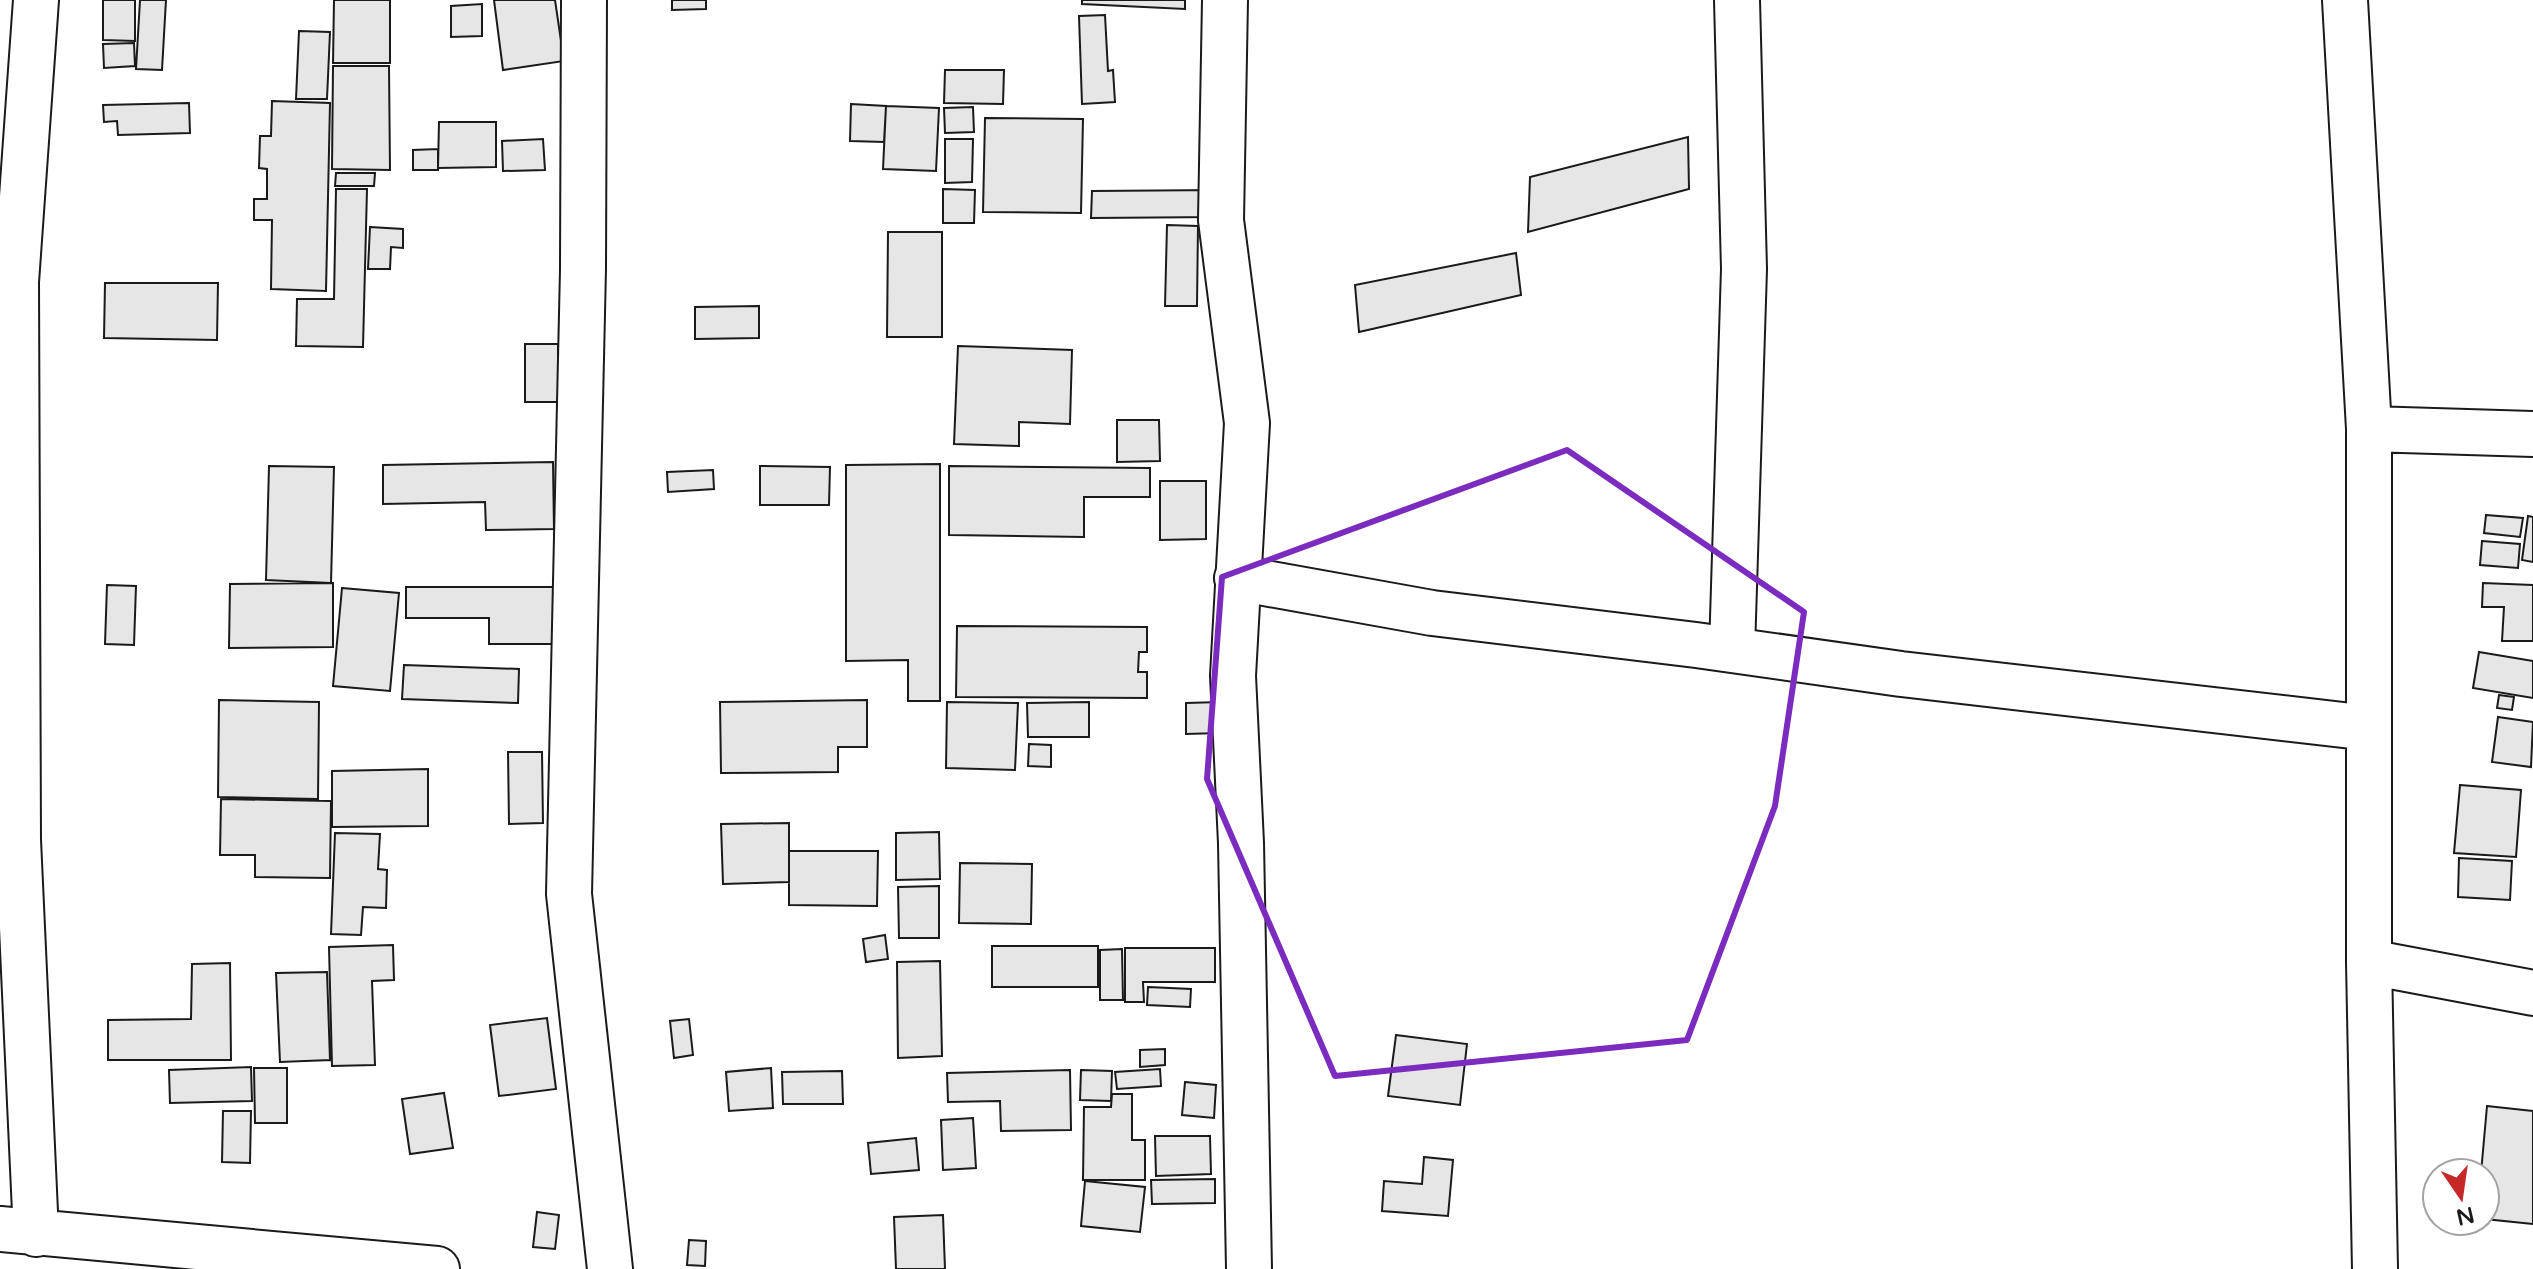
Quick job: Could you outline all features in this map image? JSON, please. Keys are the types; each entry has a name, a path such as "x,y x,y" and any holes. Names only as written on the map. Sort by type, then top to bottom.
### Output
{"street":[{"path":"36,0 16,282 9,577 18,840 18,1232 437,1269"},
{"path":"584,0 583,269 569,894 610,1269"},
{"path":"1225,0 1221,220 1247,423 1233,676 1241,843 1249,1269"},
{"path":"1732,650 1744,269 1737,0"},
{"path":"2345,0 2369,429 2369,962 2375,1269"},
{"path":"2369,429 2533,434"},
{"path":"1237,578 1432,613 1901,674 2369,728"},
{"path":"2369,962 2533,993"}],"highlighted area":[{"path":"1567,450 1804,612 1775,806 1687,1040 1335,1076 1207,779 1222,577"}],"building":[{"path":"103,0 135,0 135,41 103,40"},
{"path":"140,0 166,0 162,70 136,69"},
{"path":"334,0 390,0 390,63 333,63"},
{"path":"494,0 555,0 564,61 503,70"},
{"path":"672,0 706,0 706,9 672,10"},
{"path":"1082,0 1185,0 1185,9 1082,4"},
{"path":"482,4 482,36 451,37 451,6"},
{"path":"1105,15 1108,71 1113,70 1115,102 1082,104 1079,16"},
{"path":"299,31 330,32 327,99 296,99"},
{"path":"134,43 135,66 104,68 103,44"},
{"path":"333,66 389,66 390,170 332,169"},
{"path":"945,70 1004,70 1003,104 944,103"},
{"path":"272,101 330,103 326,291 271,289 272,220 254,220 254,199 267,199 267,169 259,168 260,136 271,136"},
{"path":"189,103 190,133 118,135 117,121 104,122 103,105"},
{"path":"851,104 886,106 884,142 850,141"},
{"path":"886,106 939,108 936,171 883,169"},
{"path":"973,107 974,132 945,133 944,108"},
{"path":"985,118 1083,119 1081,213 983,212"},
{"path":"439,122 496,122 496,167 438,168"},
{"path":"1688,137 1689,189 1528,232 1530,177"},
{"path":"543,139 545,170 503,171 502,141"},
{"path":"945,139 973,139 972,182 945,183"},
{"path":"438,149 438,170 413,170 413,150"},
{"path":"336,173 375,173 374,186 335,186"},
{"path":"336,189 367,189 363,347 296,346 297,299 334,299"},
{"path":"943,189 975,190 974,223 943,223"},
{"path":"1219,190 1219,217 1091,218 1092,191"},
{"path":"1167,225 1198,226 1197,306 1165,306"},
{"path":"370,227 403,229 403,248 391,247 390,269 368,269"},
{"path":"888,232 942,232 942,337 887,337"},
{"path":"1516,253 1521,295 1359,332 1355,285"},
{"path":"105,283 218,283 217,340 104,338"},
{"path":"759,306 759,338 695,339 695,307"},
{"path":"525,344 558,344 558,402 525,402"},
{"path":"958,346 1072,350 1070,424 1019,422 1019,446 954,444"},
{"path":"1117,420 1159,420 1160,461 1117,462"},
{"path":"553,462 554,529 486,530 485,502 383,504 383,465"},
{"path":"940,464 940,701 908,701 908,660 846,661 846,465"},
{"path":"269,466 334,467 331,583 266,580"},
{"path":"760,466 830,467 829,505 760,505"},
{"path":"949,466 1150,468 1150,497 1084,497 1084,537 949,535"},
{"path":"713,470 714,489 668,492 667,472"},
{"path":"1160,481 1206,481 1206,539 1160,540"},
{"path":"2486,515 2523,518 2520,537 2484,533"},
{"path":"2528,516 2533,517 2533,562 2522,560"},
{"path":"2482,541 2520,544 2518,568 2480,565"},
{"path":"333,583 333,647 229,648 230,584"},
{"path":"2483,583 2533,585 2533,641 2502,641 2504,607 2482,607"},
{"path":"107,585 136,586 134,645 105,644"},
{"path":"406,587 555,587 555,644 489,644 489,618 406,618"},
{"path":"342,588 399,593 390,691 333,686"},
{"path":"957,626 1147,627 1147,652 1139,652 1138,672 1147,672 1147,698 956,697"},
{"path":"2479,652 2533,661 2533,698 2473,688"},
{"path":"404,665 519,669 518,703 402,699"},
{"path":"2499,695 2514,697 2512,710 2497,708"},
{"path":"219,700 319,702 318,799 218,797"},
{"path":"867,700 867,747 838,747 838,772 721,773 720,702"},
{"path":"947,702 1018,703 1015,770 946,768"},
{"path":"1089,702 1089,737 1028,737 1027,703"},
{"path":"1220,702 1220,733 1186,734 1186,703"},
{"path":"2498,717 2533,722 2531,767 2492,762"},
{"path":"1029,744 1051,745 1051,767 1028,766"},
{"path":"508,752 542,752 543,823 509,824"},
{"path":"428,769 428,826 332,827 332,771"},
{"path":"2460,785 2521,790 2516,857 2454,853"},
{"path":"221,799 331,801 330,878 255,877 255,855 220,855"},
{"path":"789,823 789,882 723,884 721,824"},
{"path":"939,832 940,879 896,880 896,833"},
{"path":"335,833 380,834 378,869 387,870 386,908 363,907 361,935 331,934"},
{"path":"789,851 878,851 877,906 789,905"},
{"path":"2459,858 2512,861 2510,900 2458,897"},
{"path":"960,863 1032,864 1031,924 959,923"},
{"path":"939,886 939,938 899,938 898,887"},
{"path":"885,935 888,959 866,962 863,939"},
{"path":"393,945 394,980 372,981 375,1065 332,1066 329,947"},
{"path":"992,946 1098,946 1098,987 992,987"},
{"path":"1125,948 1215,948 1215,982 1143,982 1144,1002 1125,1002"},
{"path":"1122,949 1123,1000 1100,1000 1100,950"},
{"path":"940,961 942,1056 898,1058 897,962"},
{"path":"230,963 231,1060 108,1060 108,1020 191,1019 192,964"},
{"path":"327,972 330,1060 280,1062 276,973"},
{"path":"1148,987 1191,989 1190,1007 1147,1005"},
{"path":"547,1018 556,1089 499,1096 490,1025"},
{"path":"689,1019 693,1055 674,1058 670,1021"},
{"path":"1396,1035 1467,1044 1460,1105 1388,1096"},
{"path":"1165,1049 1165,1065 1140,1067 1140,1050"},
{"path":"251,1067 252,1101 170,1103 169,1070"},
{"path":"254,1068 287,1068 287,1123 255,1123"},
{"path":"771,1068 773,1108 729,1111 726,1072"},
{"path":"1160,1069 1161,1086 1117,1089 1115,1072"},
{"path":"1070,1070 1071,1130 1001,1131 1000,1101 948,1102 947,1073"},
{"path":"1081,1070 1112,1071 1111,1101 1080,1100"},
{"path":"842,1071 843,1104 783,1104 782,1072"},
{"path":"1185,1082 1216,1085 1214,1118 1182,1115"},
{"path":"444,1093 453,1148 410,1154 402,1099"},
{"path":"1112,1094 1132,1094 1132,1140 1145,1140 1145,1180 1083,1180 1084,1107 1111,1107"},
{"path":"2487,1106 2533,1111 2533,1224 2501,1221 2501,1157 2482,1157"},
{"path":"223,1111 251,1111 250,1163 222,1162"},
{"path":"973,1118 976,1168 943,1170 941,1120"},
{"path":"1155,1136 1210,1136 1211,1174 1156,1176"},
{"path":"916,1138 919,1170 871,1174 868,1143"},
{"path":"1424,1157 1453,1160 1448,1216 1382,1211 1384,1181 1422,1184"},
{"path":"1215,1179 1215,1203 1152,1204 1151,1180"},
{"path":"1085,1181 1145,1187 1140,1232 1081,1226"},
{"path":"537,1212 559,1215 555,1249 533,1247"},
{"path":"943,1215 945,1269 896,1269 894,1217"},
{"path":"689,1240 706,1241 705,1266 687,1265"}]}
